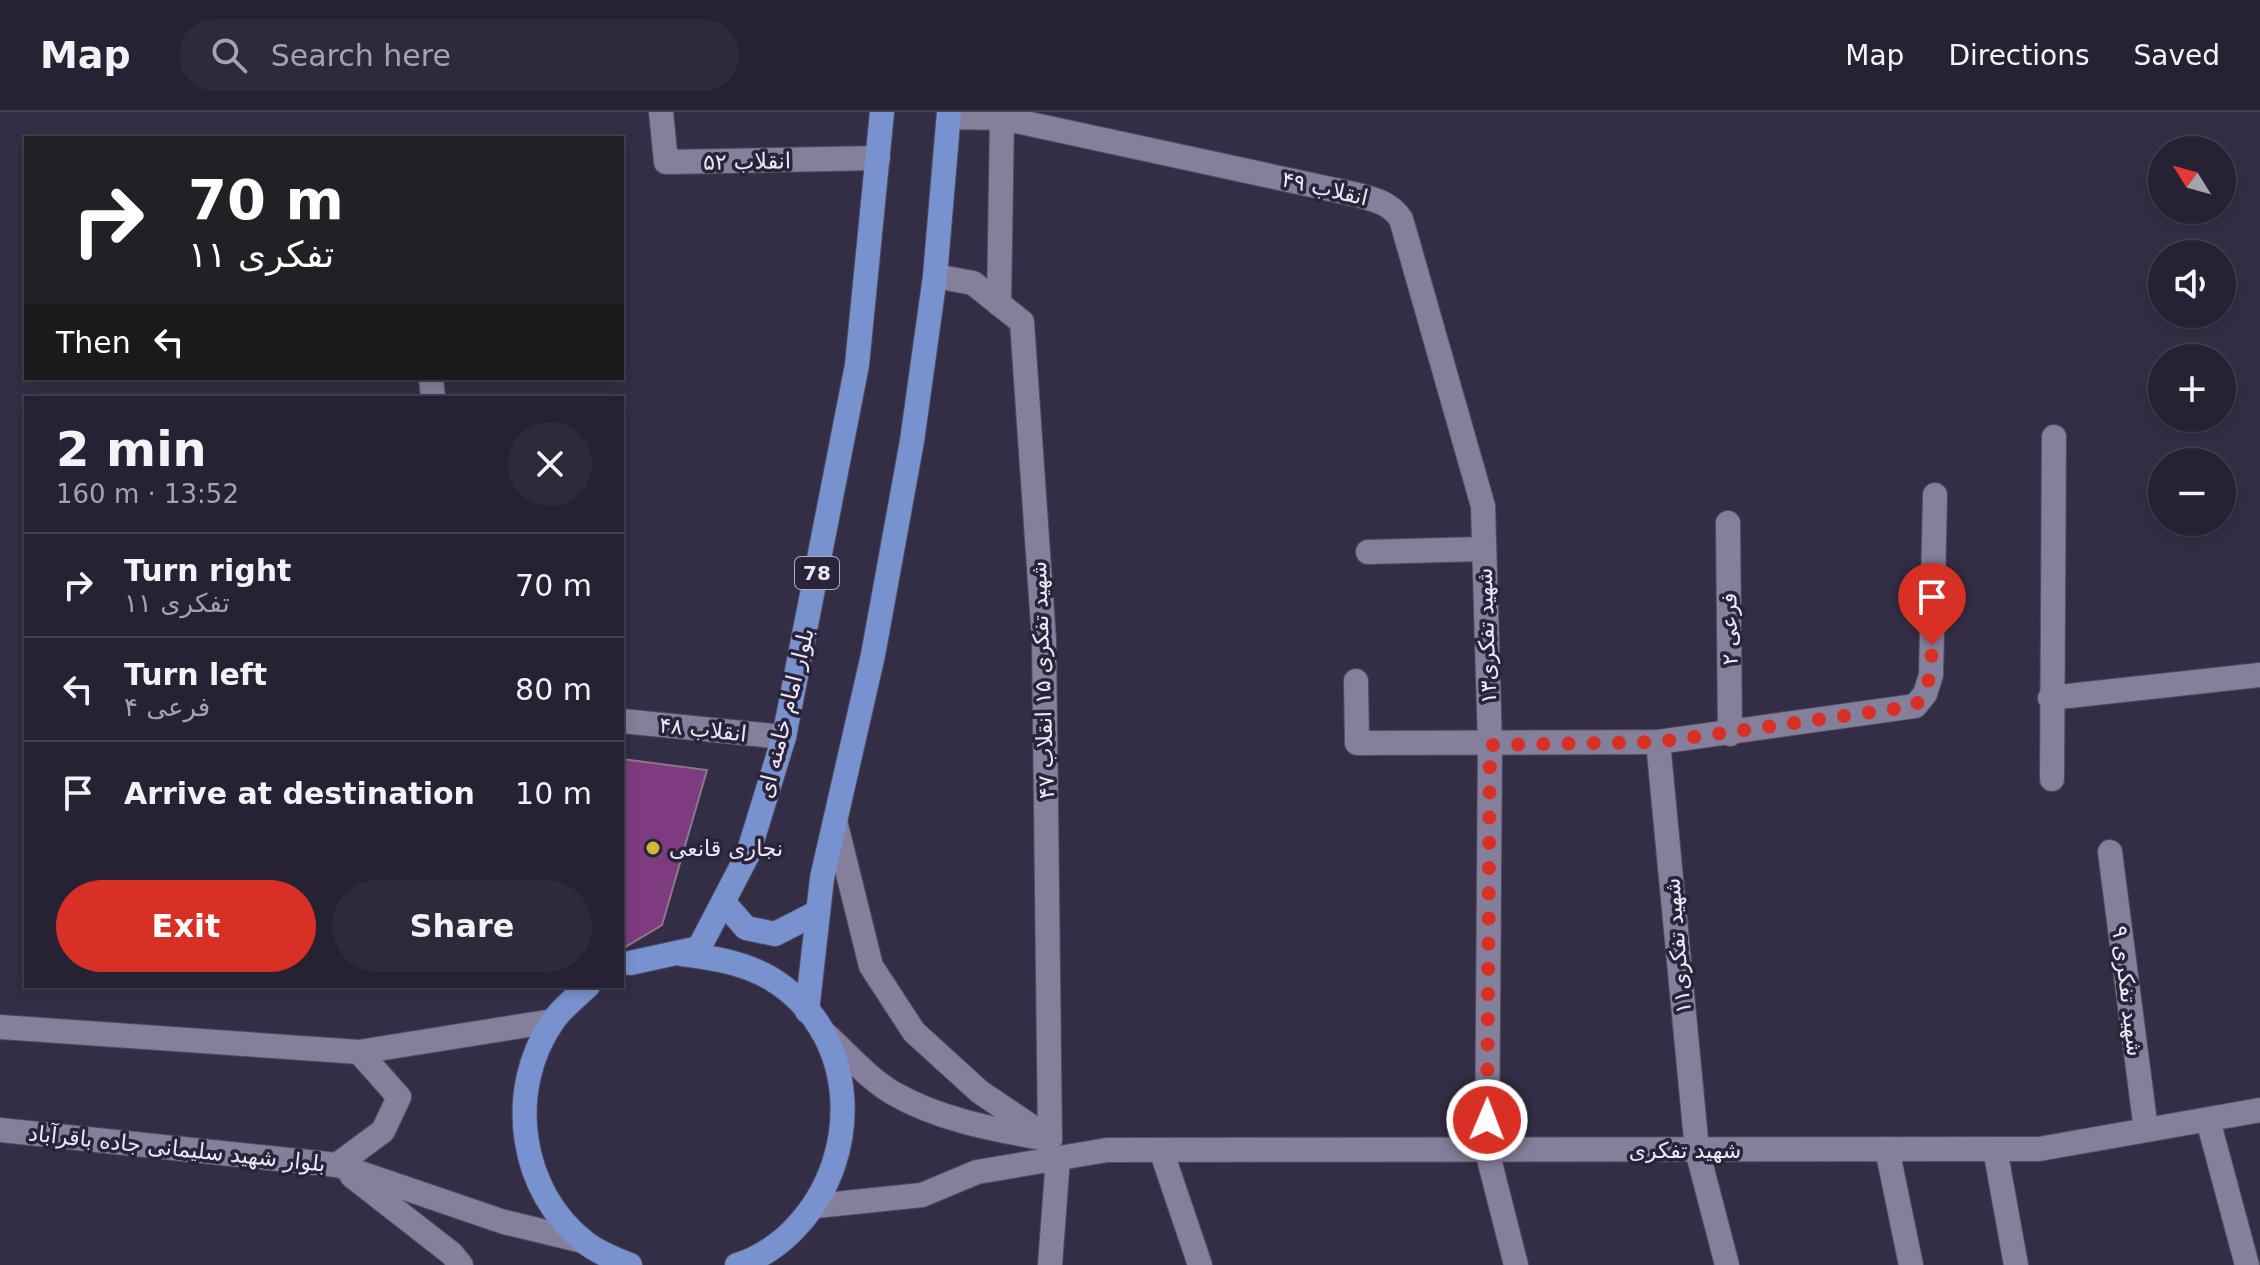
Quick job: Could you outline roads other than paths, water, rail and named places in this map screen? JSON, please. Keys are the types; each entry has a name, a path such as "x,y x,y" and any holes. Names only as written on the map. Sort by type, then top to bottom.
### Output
{"main road":[{"name":"بلوار امام خامنه ای","path":"626,965 699,948 725,904 748,854 784,737 857,365 882,112"},
{"path":"807,1011 822,878 873,655 912,441 935,276 949,115"},
{"path":"725,904 746,928 775,934 818,912"},
{"name":"78","path":"626,965 678,954 726,959 771,978 807,1011 822,1031 839,1073 844,1119 836,1164 816,1206 786,1239 743,1264"},
{"path":"586,988 553,1021 531,1065 523,1113 529,1161 550,1205 592,1252 630,1265"}],"street":[{"name":"انقلاب ۵۲","path":"661,112 666,162 878,158"},
{"name":"انقلاب ۴۹","path":"949,115 1002,118 1358,195 1394,209 1401,219 1483,506"},
{"path":"999,304 1002,118"},
{"name":"شهید تفکری ۱۵ انقلاب ۴۷","path":"935,276 973,283 1022,322 1044,640 1054,1149 1050,1265"},
{"path":"2052,779 2050,698 2054,437"},
{"path":"1356,681 1357,743 1490,745 1658,742 1915,706 1925,694 1931,675 1935,495"},
{"name":"شهید تفکری۱۳","path":"1483,506 1490,745 1487,1151 1516,1265"},
{"name":"فرعی ۲","path":"1728,523 1730,734"},
{"path":"1368,552 1483,549"},
{"path":"2050,698 2260,675"},
{"name":"انقلاب ۴۸","path":"624,721 784,737"},
{"name":"شهید تفکری۱۱","path":"1658,742 1697,1150 1727,1265"},
{"path":"835,821 871,966 914,1032 980,1092 1054,1149"},
{"name":"شهید تفکری ۹","path":"2110,852 2146,1130"},
{"path":"0,1027 359,1052 553,1021"},
{"path":"822,1031 890,1092 936,1113 1054,1149"},
{"path":"359,1052 399,1097 383,1131 337,1165 452,1254 461,1265"},
{"name":"شهید تفکری","path":"816,1206 922,1195 977,1172 1054,1149 2039,1149 2260,1110"},
{"path":"2208,1120 2247,1265"},
{"name":"بلوار شهید سلیمانی جاده باقرآباد","path":"0,1130 337,1165 592,1252"},
{"path":"1887,1149 1911,1265"},
{"path":"1995,1149 2016,1265"},
{"path":"1161,1150 1200,1265"}],"place":[{"name":"نجاری قانعی","path":"653,848"}]}
